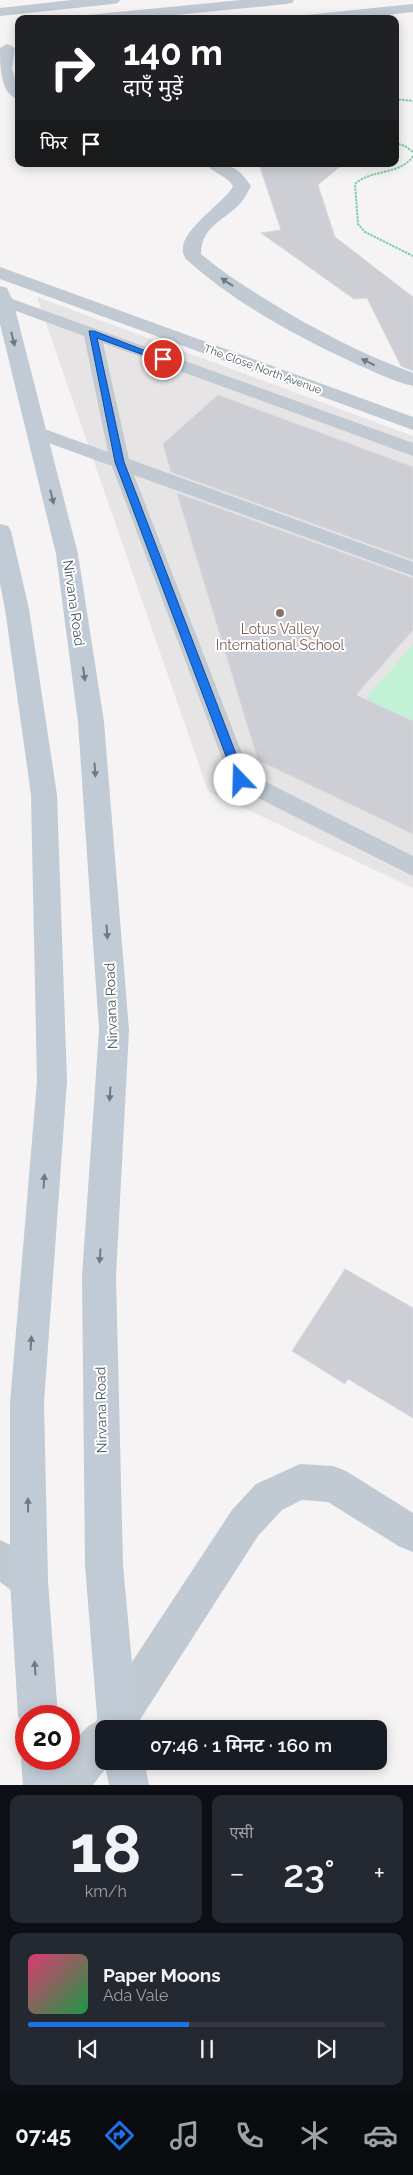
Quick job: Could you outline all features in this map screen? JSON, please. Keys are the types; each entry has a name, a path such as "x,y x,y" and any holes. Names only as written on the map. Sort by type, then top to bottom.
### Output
{"main road":[{"name":"Nirvana Road","path":"2,297 66,554 91,722 114,1030 99,1276 104,1565 112,1720"},
{"path":"0,531 17,609 44,796 52,1081 27,1403 29,1581 37,1705"},
{"path":"42,1770 43,1785"},
{"path":"126,1770 129,1785"}],"street":[{"path":"0,12 114,0"},
{"path":"118,15 205,4 287,0"},
{"path":"344,15 413,8"},
{"path":"0,26 15,25"},
{"path":"9,49 4,72 9,85 15,91"},
{"path":"222,167 238,178 242,186 236,198 211,218 199,232 192,242 192,255 222,279 298,328 386,370 413,380"},
{"name":"The Close North Avenue","path":"0,273 413,424"},
{"path":"118,1720 246,1523 269,1497 300,1482 333,1484 413,1534"},
{"path":"0,1559 29,1581"},
{"path":"68,1785 95,1751"}],"lane":[{"path":"2,297 92,333 413,450"},
{"path":"92,333 120,462 240,780 413,867"},
{"path":"36,432 413,570"}],"path":[{"path":"399,99 413,101"},
{"path":"399,144 405,146 413,154 412,160 399,167"},
{"path":"398,167 364,176 355,184 358,224 365,232 413,256"}],"shaded area":[{"name":"Lotus Valley International School","path":"37,297 413,436 413,888 208,791"}],"green space":[{"path":"413,645 413,721 365,699"}],"building":[{"path":"260,167 339,167 318,185 335,237 413,297 413,371 401,366 367,298 354,299 261,233 281,230"},
{"path":"218,395 413,467 413,560 171,472 163,444"},
{"path":"177,493 413,578 413,630 356,695 413,721 413,834 258,760"},
{"path":"345,1269 413,1308 413,1418 348,1379 345,1384 292,1351"}],"place":[{"name":"Lotus Valley International School","path":"280,613"}],"route":[{"path":"163,359 92,333 120,462 240,780"}]}
